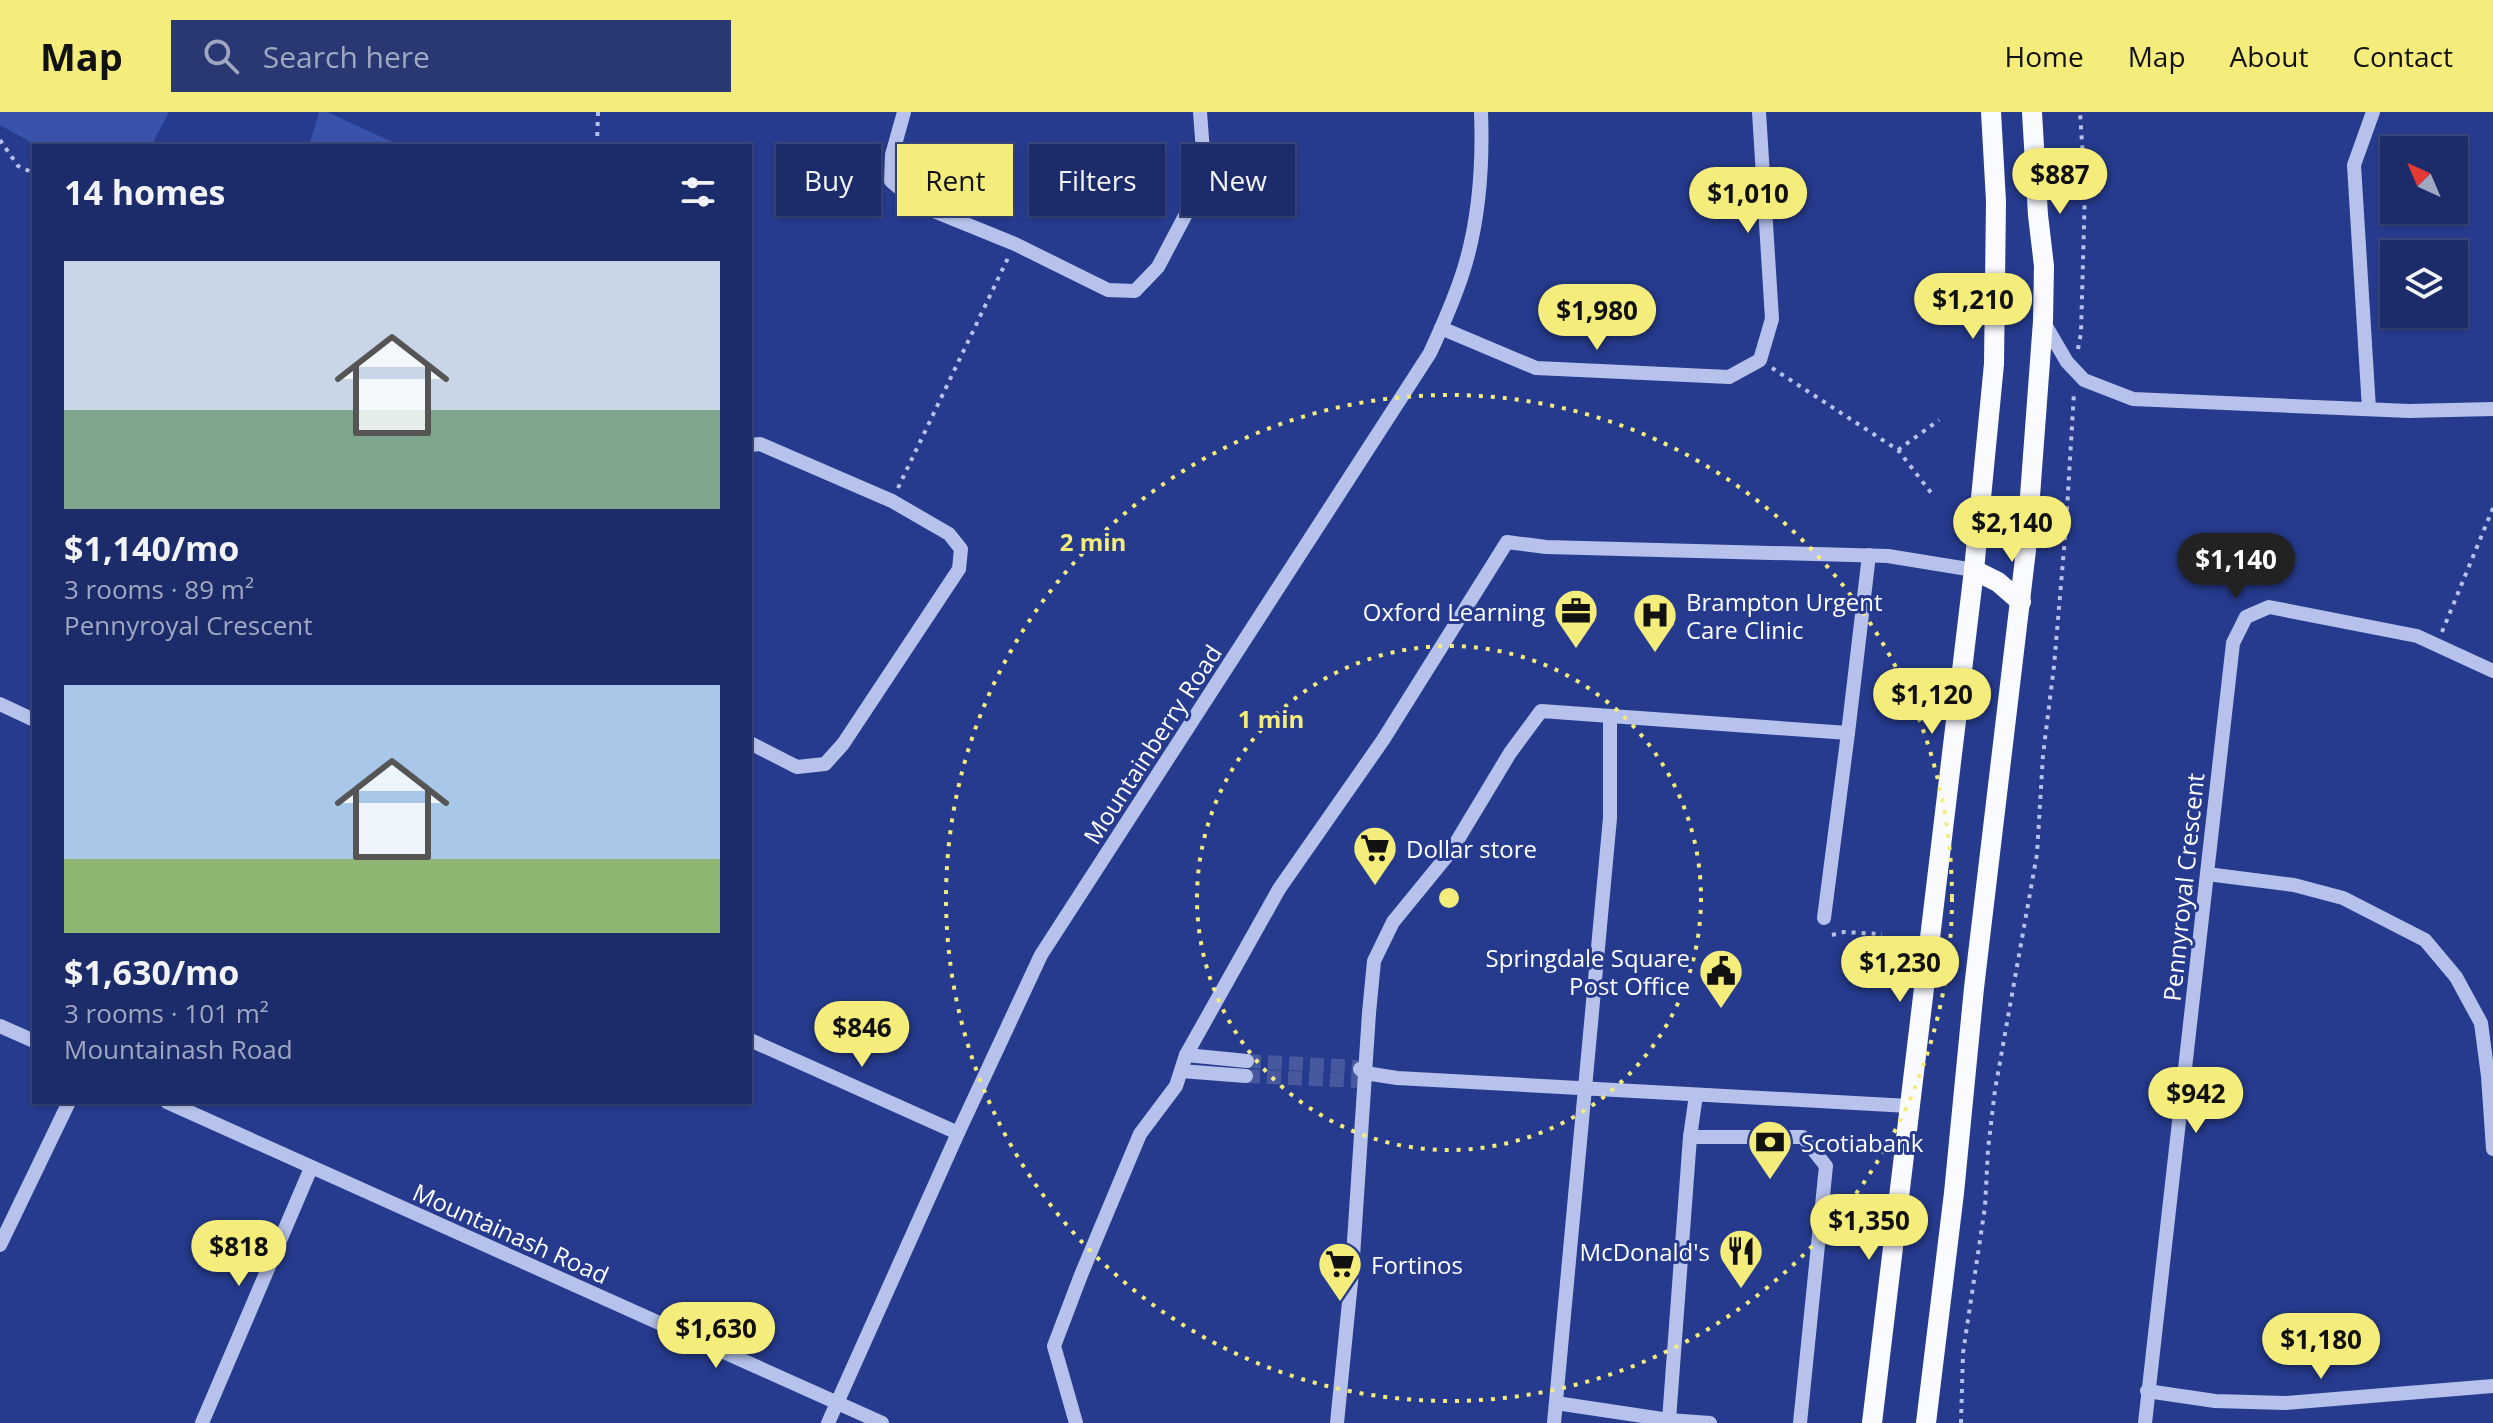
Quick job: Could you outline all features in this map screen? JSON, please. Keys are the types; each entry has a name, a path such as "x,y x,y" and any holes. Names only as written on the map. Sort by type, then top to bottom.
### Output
{"main road":[{"path":"1872,1423 1974,570 1994,364 1996,201 1991,112"},
{"path":"1926,1423 2021,602 2043,321 2044,266 2032,112"},
{"path":"1974,570 1998,582 2021,602"}],"street":[{"path":"904,112 892,155 891,181 919,205 1015,244 1108,290 1135,291 1158,267 1205,178 1200,112"},
{"name":"Mountainberry Road","path":"828,1423 1041,955 1430,353 1464,270 1477,206 1481,112"},
{"path":"1441,328 1536,368 1729,377 1760,360 1772,319 1759,112"},
{"path":"2369,409 2354,165 2373,112"},
{"path":"2043,321 2074,371 2084,380 2133,399 2409,411 2493,409"},
{"path":"752,445 760,444 892,501 949,534 961,549 959,569 843,744 825,764 797,767 752,744"},
{"path":"1076,1423 1054,1346 1140,1134 1176,1086 1186,1055 1279,889 1383,740 1507,542 1546,547 1888,556 1974,570"},
{"path":"1824,918 1869,555"},
{"name":"Pennyroyal Crescent","path":"2145,1423 2233,643 2246,617 2269,607 2417,636 2493,671"},
{"path":"0,704 32,719"},
{"path":"1337,1423 1352,1272 1361,1074 1374,961 1393,922 1451,851 1510,753 1541,711 1848,733"},
{"path":"1554,1423 1610,818 1610,717"},
{"path":"2207,874 2294,885 2343,898 2425,940 2456,977 2481,1023 2493,1149"},
{"path":"0,1026 32,1040"},
{"path":"752,1041 958,1133"},
{"path":"1181,1071 1246,1068 1186,1055"},
{"path":"1361,1074 1909,1106"},
{"path":"1669,1420 1690,1137 1696,1095"},
{"path":"0,1245 68,1104"},
{"name":"Mountainash Road","path":"171,1104 882,1423"},
{"path":"1690,1137 1803,1137 1826,1166 1800,1423"},
{"path":"202,1423 311,1168"},
{"path":"2147,1391 2215,1401 2285,1403 2493,1386"},
{"path":"1556,1403 1710,1423"}],"path":[{"path":"597,144 598,112"},
{"path":"1961,1423 1963,1353 1985,1207 1995,1090 2037,854 2043,755 2066,526 2074,371 2081,333 2085,189 2080,112"},
{"path":"0,140 18,166 32,172"},
{"path":"892,501 1015,244"},
{"path":"1760,360 1898,450 1932,494"},
{"path":"1898,450 1939,420"},
{"path":"2436,645 2493,508"},
{"path":"1826,936 1844,932 1882,934"}],"shaded area":[{"path":"0,112 169,112 152,144 34,144 0,125"},
{"path":"319,112 327,112 397,144 310,144"}],"tunnel":[{"path":"1247,1061 1358,1067"},
{"path":"1246,1076 1358,1081"}],"place":[{"name":"Oxford Learning","path":"1576,650"},
{"name":"Brampton Urgent Care Clinic","path":"1655,654"},
{"name":"Dollar store","path":"1375,887"},
{"name":"Springdale Square Post Office","path":"1721,1010"},
{"name":"Scotiabank","path":"1770,1181"},
{"name":"McDonald's","path":"1741,1290"},
{"name":"Fortinos","path":"1340,1303"}]}
